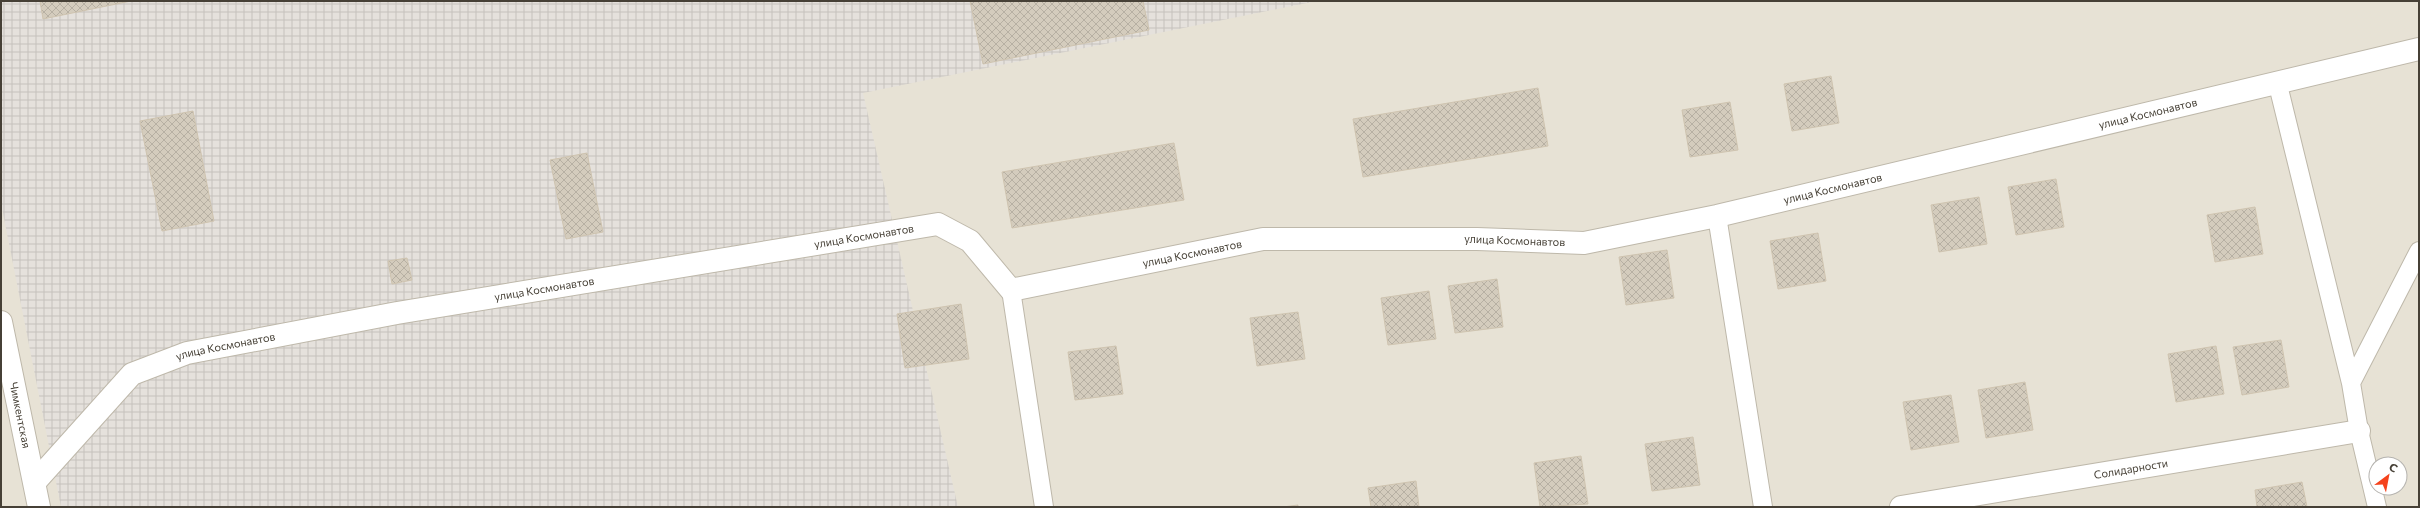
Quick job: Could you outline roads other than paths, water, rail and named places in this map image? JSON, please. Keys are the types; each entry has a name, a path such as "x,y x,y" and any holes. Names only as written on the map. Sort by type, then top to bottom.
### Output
{"street":[{"name":"улица Космонавтов","path":"35,482 132,374 187,353 398,313 938,224 970,241 1011,290 1263,239 1477,239 1584,242 1717,216 2277,81 2419,49"},
{"name":"Чимкентская","path":"1,322 39,507"},
{"name":"Солидарности","path":"1901,507 2360,431"}],"lane":[{"path":"2277,81 2351,383 2360,431 2378,507"},
{"path":"1717,216 1763,507"},
{"path":"2351,383 2419,251"},
{"path":"1011,290 1044,507"}]}
